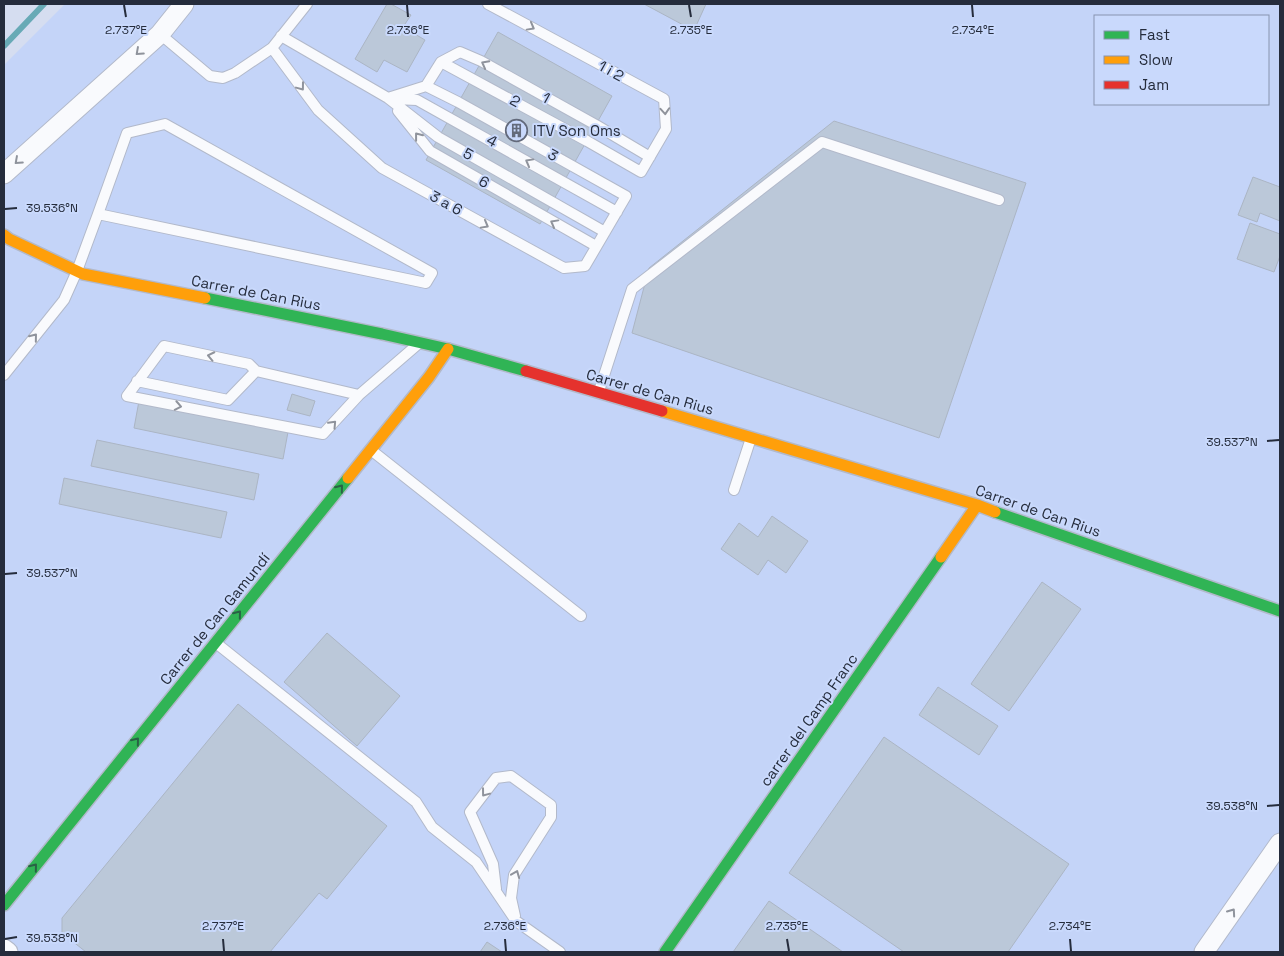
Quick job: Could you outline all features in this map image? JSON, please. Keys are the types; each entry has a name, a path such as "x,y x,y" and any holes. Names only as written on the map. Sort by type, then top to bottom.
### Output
{"street":[{"path":"4,174 160,34 184,4"},
{"name":"Carrer de Can Rius","path":"4,235 83,274 448,349 752,437 977,505 1280,611"},
{"name":"Carrer de Can Gamundí","path":"4,906 429,377 448,349"},
{"name":"carrer del Camp Franc","path":"665,952 977,505"},
{"path":"1204,952 1280,843"},
{"path":"4,949 8,952"}],"lane":[{"path":"160,34 210,76 223,78 235,74 272,48 307,4"},
{"name":"1 i 2","path":"488,4 664,100 666,129 641,172"},
{"path":"281,36 388,98 426,86 441,62"},
{"name":"3 a 6","path":"272,48 318,110 382,168 564,268 585,266 626,196"},
{"name":"1","path":"441,62 460,52 481,61 650,157"},
{"name":"2","path":"441,62 641,172"},
{"name":"3","path":"426,86 626,196"},
{"name":"4","path":"388,98 417,100 617,212"},
{"name":"5","path":"388,98 438,137 605,232"},
{"name":"6","path":"388,98 430,151 596,246"},
{"path":"4,375 64,300 77,271 127,132 165,124 432,273 426,283 98,214"},
{"path":"599,393 632,289 822,142 999,200"},
{"path":"359,395 256,371 249,364 164,346 127,396 323,434 359,395 419,342"},
{"path":"137,381 228,400 256,371"},
{"path":"734,490 752,437"},
{"path":"370,450 581,616"},
{"path":"215,643 416,802 432,827 476,862 516,921 560,952"},
{"path":"497,893 493,864 470,812 496,778 511,776 551,805 551,817 514,875 511,898 516,921"}],"shaded area":[{"path":"65,4 1280,4 1280,952 4,952 4,65"}],"building":[{"path":"387,4 391,4 411,15 403,27 425,40 407,72 384,60 377,72 355,59"},
{"path":"644,4 706,4 696,26 687,27"},
{"name":"ITV Son Oms","path":"498,32 612,96 540,224 426,160"},
{"path":"834,121 1026,183 939,438 632,333 649,268"},
{"path":"1253,177 1280,187 1280,221 1260,213 1257,222 1238,215"},
{"path":"1250,223 1280,234 1280,256 1274,272 1237,259"},
{"path":"292,394 315,401 310,416 287,410"},
{"path":"139,401 288,432 283,459 134,428"},
{"path":"97,440 259,474 254,500 91,466"},
{"path":"64,478 227,512 221,538 59,504"},
{"path":"772,516 808,541 786,573 768,560 758,575 721,549 739,523 758,537"},
{"path":"1042,582 1081,609 1009,711 971,684"},
{"path":"327,633 400,696 357,746 284,682"},
{"path":"938,687 998,726 979,755 919,715"},
{"path":"238,704 387,826 327,899 319,893 270,952 86,952 62,933 62,918"},
{"path":"884,737 1069,864 1008,952 904,952 789,873"},
{"path":"769,901 843,952 733,952"},
{"path":"487,942 502,952 480,952"}],"waterway":[{"path":"4,46 44,4"}],"traffic: fast":[{"path":"205,298 448,349 526,371"},
{"path":"4,905 348,478"},
{"path":"995,512 1280,611"},
{"path":"665,952 941,557"}],"traffic: slow":[{"path":"4,235 83,274 205,298"},
{"path":"348,478 429,377 448,349"},
{"path":"662,411 995,512"},
{"path":"941,557 977,505"}],"traffic: jam":[{"path":"526,371 662,411"}],"place":[{"name":"ITV Son Oms","path":"517,131"}]}
